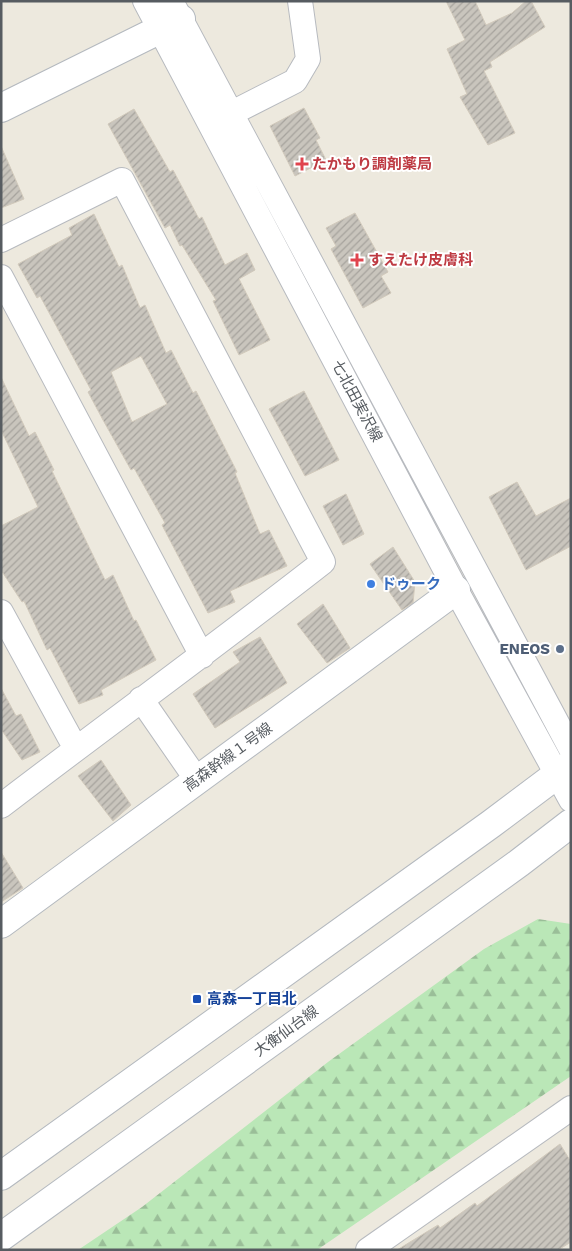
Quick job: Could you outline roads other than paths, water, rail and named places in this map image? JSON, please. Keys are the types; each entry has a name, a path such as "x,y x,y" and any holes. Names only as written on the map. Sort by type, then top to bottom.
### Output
{"main road":[{"path":"1,108 170,17"},
{"name":"高森幹線１号線","path":"1,924 456,590"},
{"path":"1,1176 564,769"},
{"name":"大衡仙台線","path":"1,1237 511,869 571,823"}],"street":[{"name":"七北田実沢線","path":"145,1 170,17 456,590 522,707 564,769 571,800"},
{"path":"232,113 295,81 308,59 300,1"},
{"path":"170,17 232,113 571,748"},
{"path":"1,240 122,180 323,562 202,656 141,699 1,806"},
{"path":"1,277 202,656"},
{"path":"1,612 76,749"},
{"path":"141,699 197,780"},
{"path":"368,1250 571,1108"}],"place":[{"name":"たかもり調剤薬局","path":"302,164"},
{"name":"すえたけ皮膚科","path":"357,260"},
{"name":"ドゥーク","path":"371,584"},
{"name":"ENEOS","path":"560,649"},
{"name":"高森一丁目北","path":"197,999"}]}
